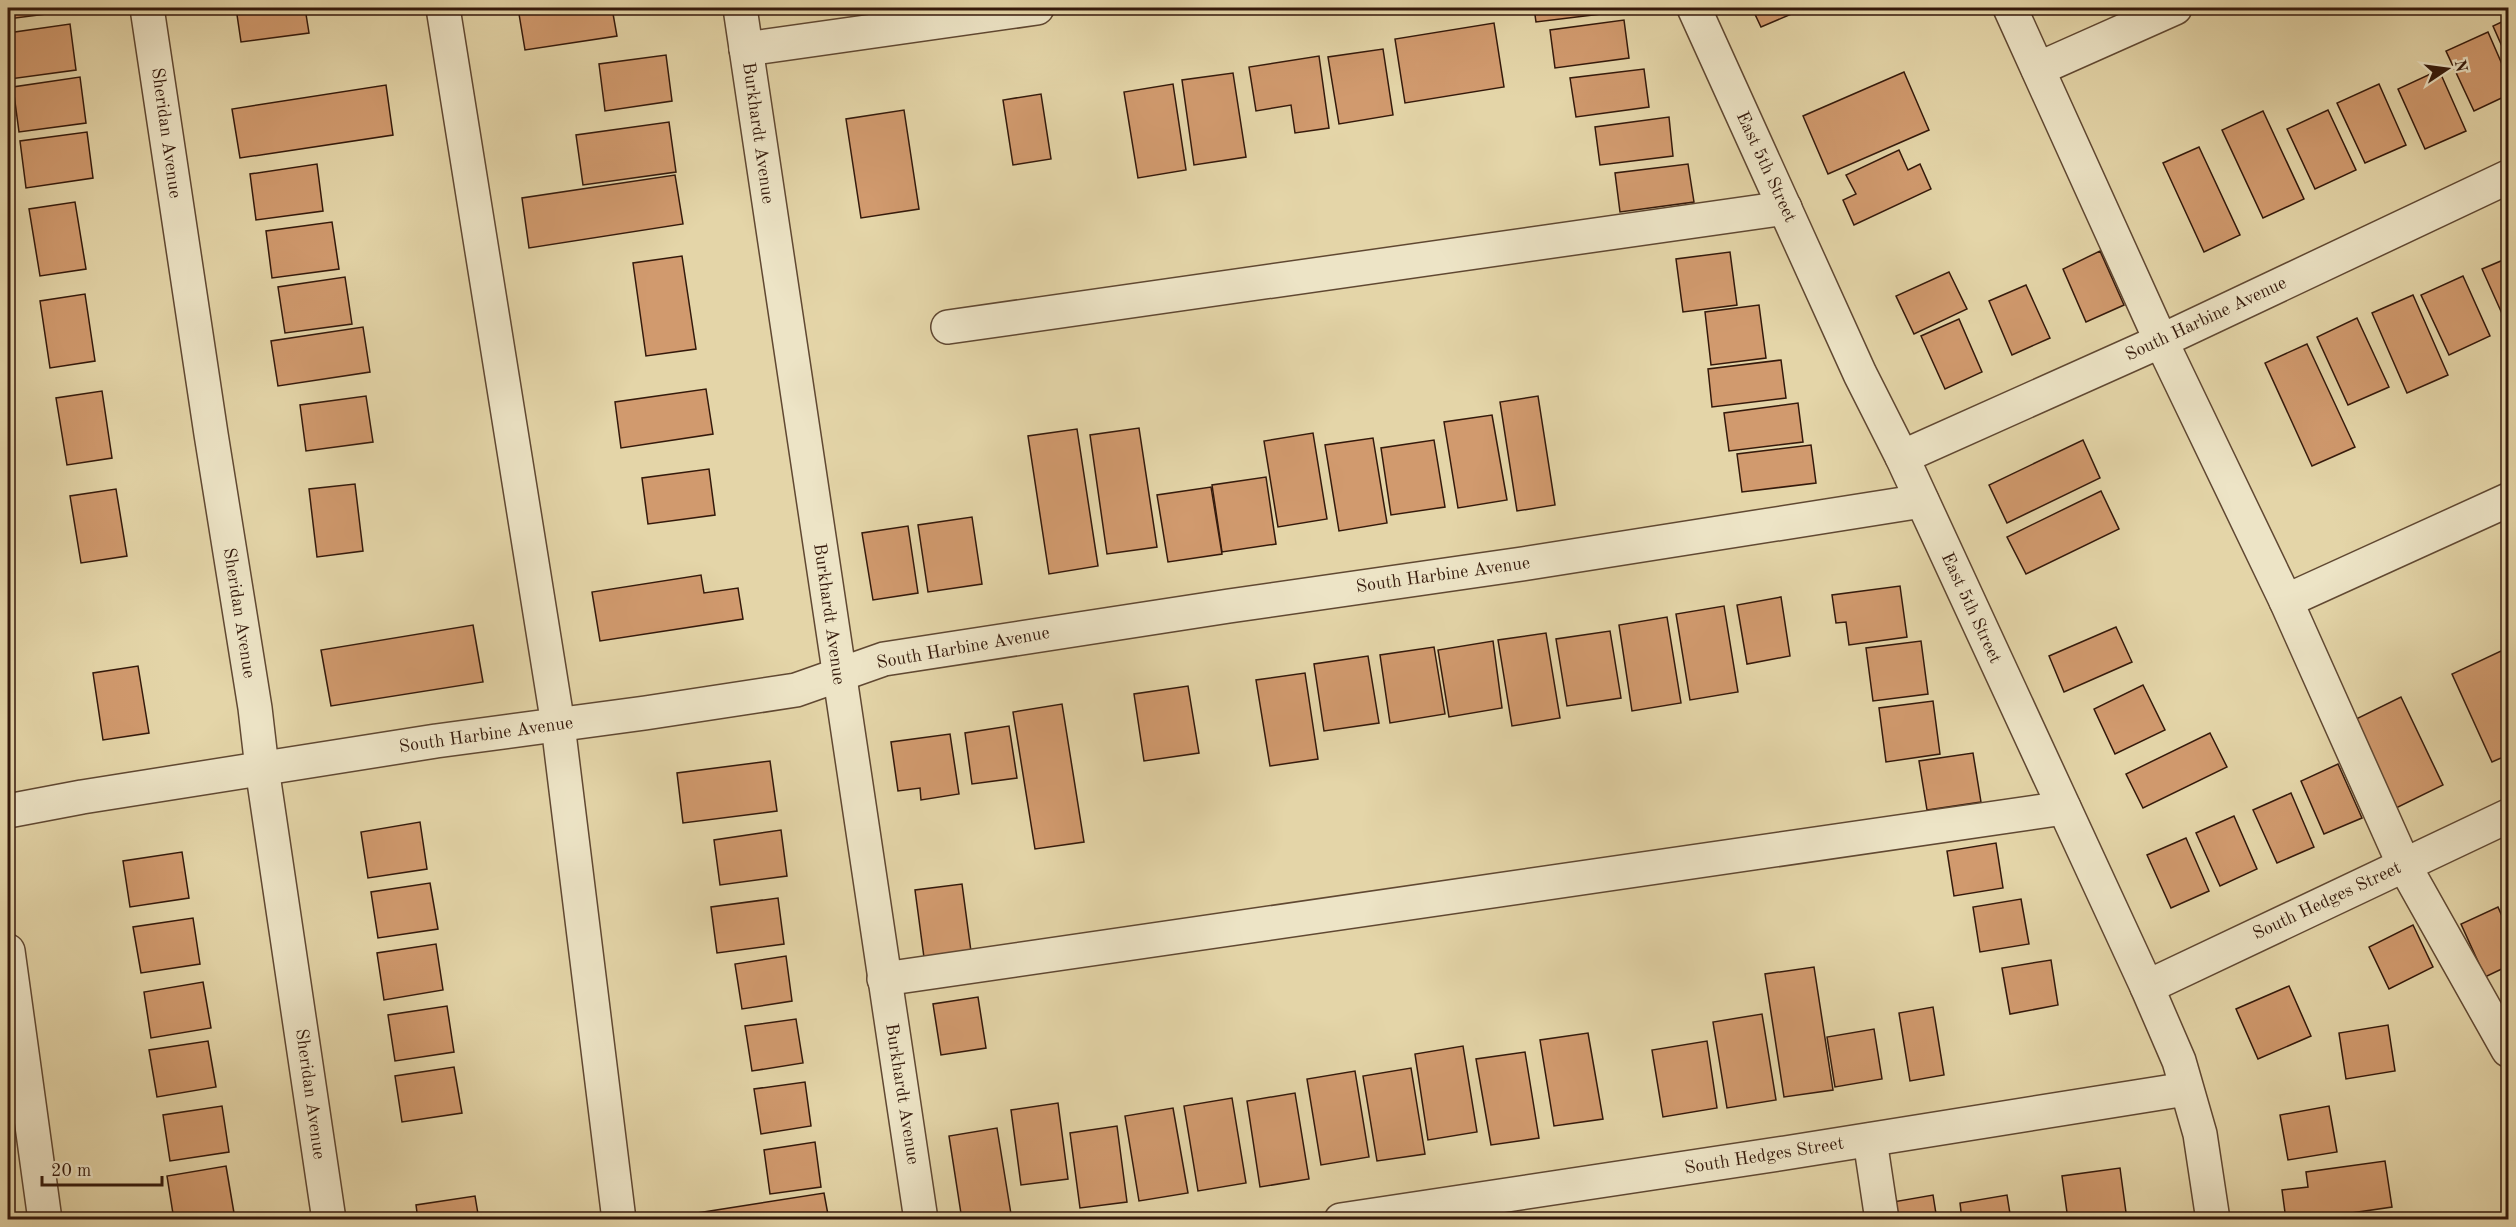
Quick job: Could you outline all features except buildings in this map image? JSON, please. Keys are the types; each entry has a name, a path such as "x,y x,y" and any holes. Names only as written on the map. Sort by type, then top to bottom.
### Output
{"street":[{"name":"Sheridan Avenue","path":"147,8 255,708 329,1220"},
{"path":"443,8 558,725 619,1220"},
{"name":"Burkhardt Avenue","path":"740,8 921,1220"},
{"path":"746,49 1037,8"},
{"name":"East 5th Street","path":"1694,8 1860,374 1902,457 2179,1061 2200,1134 2213,1220"},
{"path":"2010,8 2161,341 2286,601 2404,865 2508,1050"},
{"path":"2038,69 2175,8"},
{"name":"South Harbine Avenue","path":"1902,457 2161,341 2508,177"},
{"path":"948,327 1785,208"},
{"path":"2286,601 2508,500"},
{"name":"South Harbine Avenue","path":"8,811 436,741 796,690 884,659 1522,564 1922,501"},
{"path":"884,979 2064,807"},
{"name":"South Hedges Street","path":"2147,987 2508,816"},
{"path":"8,951 45,1220"},
{"name":"South Hedges Street","path":"1341,1220 1870,1140 2186,1089"},
{"path":"1870,1140 1882,1220"}]}
